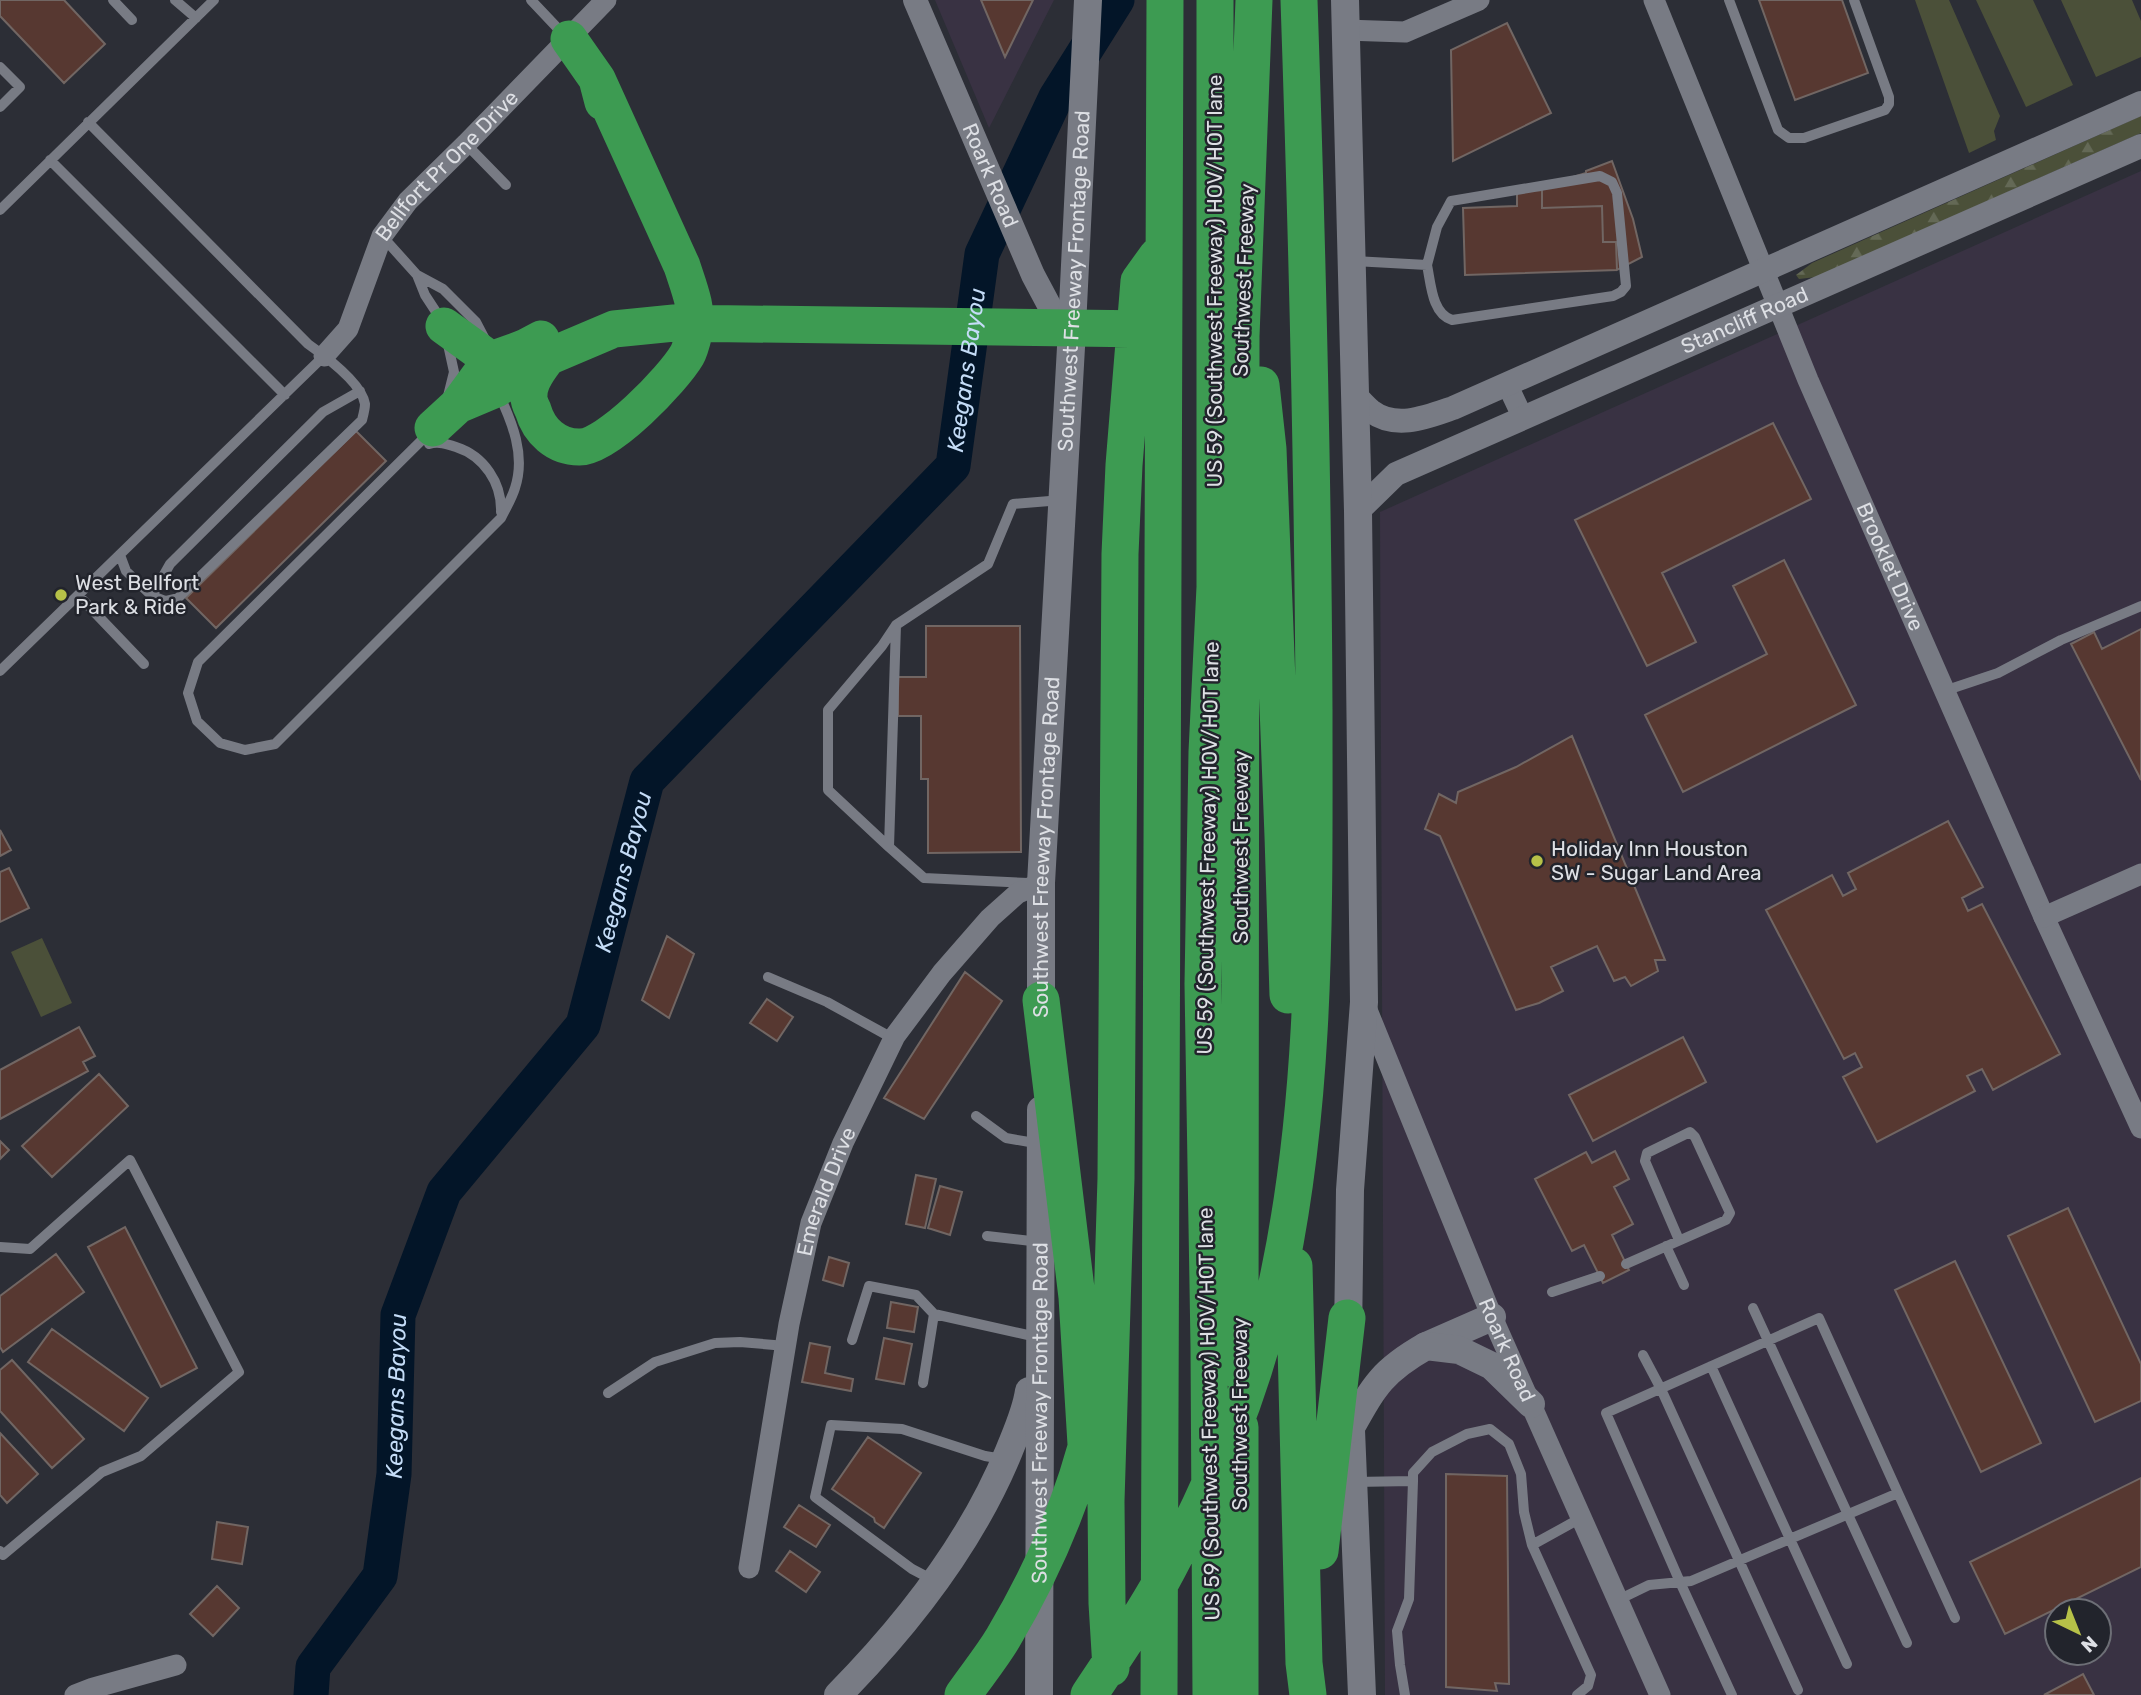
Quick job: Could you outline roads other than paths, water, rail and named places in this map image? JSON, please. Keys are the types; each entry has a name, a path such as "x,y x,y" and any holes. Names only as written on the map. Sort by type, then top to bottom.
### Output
{"highway":[{"name":"US 59 (Southwest Freeway) HOV/HOT lane","path":"1211,1695 1203,984 1215,587 1215,0"},
{"name":"Southwest Freeway","path":"1240,1695 1241,336 1254,0"},
{"path":"1089,1695 1167,1573 1200,1506 1228,1438 1253,1370 1272,1303 1287,1230 1303,1123 1314,878 1312,471 1299,0"},
{"path":"1159,1695 1164,246 1175,4"},
{"path":"494,374 548,357 632,310 675,307 1138,312 1171,301 1188,286 1193,261 1175,4"},
{"path":"548,357 538,369 528,395 536,422 548,436 561,444 581,448 602,440 624,423 674,372 688,353 695,327 693,311 626,176 597,79 569,39"},
{"path":"1114,1695 1106,1565 1106,1501 1115,1232 1118,643 1122,498 1139,281 1164,246"},
{"path":"433,429 524,348 552,333 613,322 1149,329 1159,332 1174,341 1182,351 1187,367 1195,542 1198,752 1206,836"},
{"path":"444,326 494,374"},
{"path":"1241,336 1263,390 1268,449 1283,836 1304,1662 1308,1695"},
{"path":"1041,1000 1077,1297 1101,1695"},
{"path":"1303,1695 1348,1318"},
{"path":"963,1695 1002,1640 1054,1542 1083,1460 1111,1338"}],"main road":[{"name":"Southwest Freeway Frontage Road","path":"1039,1695 1041,883 1088,0"},
{"path":"1345,0 1358,511 1364,1002 1350,1190 1348,1318 1350,1429 1362,1695"},
{"path":"1350,1429 1373,1388 1390,1368 1426,1346 1492,1317"},
{"path":"838,1695 898,1630 935,1581 983,1508 1006,1460 1026,1407 1038,1328"},
{"path":"1426,1346 1459,1350 1492,1366 1531,1404"}],"street":[{"name":"Bellfort Pr One Drive","path":"324,356 348,329 382,236 408,201 606,0"},
{"name":"Roark Road","path":"915,0 987,171 1034,275 1071,347"},
{"path":"1345,30 1405,32 1479,0"},
{"name":"Brooklet Drive","path":"1654,0 1776,306 2044,917 2141,1128"},
{"name":"Stancliff Road","path":"1355,395 1373,413 1393,420 1417,421 1453,408 2141,103"},
{"name":"Stancliff Road","path":"1358,511 1396,474 2141,146"},
{"path":"1507,384 1523,418"},
{"path":"2044,917 2141,874"},
{"name":"Emerald Drive","path":"750,1568 786,1346 811,1223 843,1143 894,1039 942,973 990,918 1018,893 1041,883"},
{"name":"Roark Road","path":"1364,1002 1492,1317 1660,1695"},
{"path":"75,1695 176,1665"}],"lane":[{"path":"175,0 196,18"},
{"path":"0,210 214,0"},
{"path":"531,0 569,39"},
{"path":"1729,0 1778,130 1789,138 1804,138 1885,110 1889,104 1889,97 1854,0"},
{"path":"116,1 132,20"},
{"path":"0,67 20,88 0,107"},
{"path":"88,122 308,344 360,391 365,405 362,421 178,598 165,601 152,596 126,571 120,555"},
{"path":"466,144 506,185"},
{"path":"50,160 285,395"},
{"path":"1600,176 1612,182 1617,192 1626,286 1613,296 1452,320 1443,317 1437,307 1427,265 1437,227 1451,201 1600,176"},
{"path":"382,236 417,275 443,289 476,322 485,337 494,374 513,426 519,455 516,487 501,518 275,744 245,750 220,743 197,720 188,693 198,662 433,429 449,394 454,372 444,326 425,295 417,275"},
{"path":"1351,261 1427,265"},
{"path":"0,671 324,356"},
{"path":"152,596 170,564 323,412 360,391"},
{"path":"433,429 433,442 466,450 482,462 495,480 501,498 501,518"},
{"path":"1041,883 924,877 828,790 828,710 897,625 988,564 1013,504 1063,500"},
{"path":"79,596 144,664"},
{"path":"1944,691 1998,673 2061,640 2141,606"},
{"path":"889,846 897,625"},
{"path":"768,977 827,1002 894,1039"},
{"path":"976,1116 1006,1138 1041,1144"},
{"path":"1626,1264 1726,1220 1730,1213 1695,1137 1690,1132 1647,1153 1645,1161 1679,1240"},
{"path":"0,1247 30,1249 131,1160 239,1373 141,1455 102,1472 3,1555 0,1551"},
{"path":"988,1236 1040,1241"},
{"path":"1666,1246 1684,1285"},
{"path":"1552,1292 1600,1276"},
{"path":"852,1340 869,1286 916,1295 934,1314 1038,1328"},
{"path":"1753,1308 1906,1643"},
{"path":"923,1383 934,1314"},
{"path":"1732,1695 1606,1413 1819,1318 1955,1618"},
{"path":"608,1393 655,1362 715,1343 786,1346"},
{"path":"1643,1355 1798,1690"},
{"path":"1711,1366 1847,1664"},
{"path":"935,1581 912,1569 815,1497 831,1425 902,1429 985,1456 1006,1460"},
{"path":"1405,1695 1399,1665 1397,1631 1409,1599 1413,1473 1432,1452 1467,1434 1490,1429 1509,1444 1521,1474 1524,1512 1532,1545 1591,1675 1588,1686 1577,1695"},
{"path":"1352,1482 1413,1481"},
{"path":"1618,1600 1649,1586 1691,1581 1898,1493"},
{"path":"1532,1545 1581,1518"}],"waterway":[{"name":"Keegans Bayou","path":"311,1695 313,1667 380,1576 394,1474 398,1315 444,1192 583,1025 647,781 953,466 982,254 1056,97 1117,0"}],"place":[{"name":"West Bellfort Park & Ride","path":"61,595"},
{"name":"Holiday Inn Houston SW - Sugar Land Area","path":"1537,861"}]}
